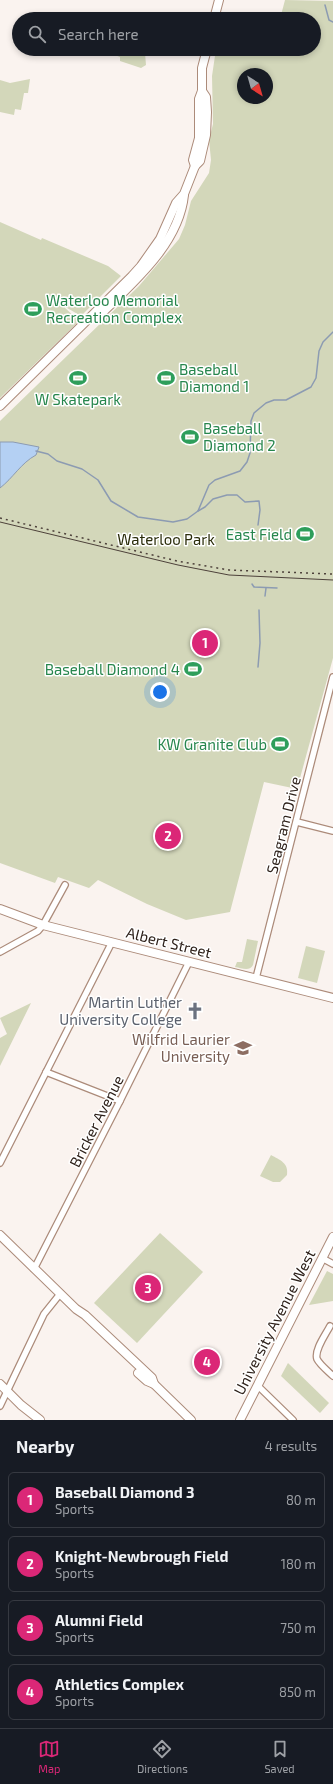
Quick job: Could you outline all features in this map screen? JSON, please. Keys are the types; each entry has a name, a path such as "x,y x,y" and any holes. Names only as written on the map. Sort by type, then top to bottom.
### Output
{"street":[{"path":"216,12 219,0"},
{"path":"0,413 136,280 149,266 163,246 182,207 184,194 195,166 200,160 206,135 206,97 202,91 202,68 205,56"},
{"path":"0,406 141,266 160,239 176,203 184,194"},
{"name":"Seagram Drive","path":"256,978 333,678"},
{"path":"297,822 333,831"},
{"path":"0,952 34,935 43,926 65,885"},
{"name":"Albert Street","path":"0,909 43,926 333,998"},
{"path":"0,1162 112,942"},
{"name":"Bricker Avenue","path":"34,1269 189,962"},
{"path":"46,1072 120,1101"},
{"path":"0,1235 79,1312 81,1318 147,1381 154,1384 191,1420"},
{"name":"University Avenue West","path":"240,1420 333,1237"},
{"path":"322,1258 333,1264"},
{"path":"0,1406 44,1314 60,1294"},
{"path":"330,1326 317,1351 317,1357 333,1376"},
{"path":"0,1384 21,1405 40,1420"},
{"path":"258,1386 293,1420"}],"green space":[{"name":"Waterloo Park","path":"285,0 333,1 333,658 297,789 264,782 230,912 186,920 147,904 98,880 89,888 58,877 55,883 0,863 0,421 139,286 179,239 185,225 191,201 209,173 211,160 209,140 213,124 212,76 215,56 321,56 321,12 282,12"},
{"path":"118,56 145,56 146,65 141,68 120,61 120,57"},
{"path":"30,79 28,93 24,93 21,110 15,109 14,115 0,112 0,80 10,83"},
{"name":"Waterloo Memorial Recreation Complex","path":"0,222 41,240 42,238 108,266 121,276 81,316 62,305 79,321 0,398"},
{"path":"247,939 258,941 253,965 247,969 235,967 237,962 242,962"},
{"path":"306,946 325,951 317,983 298,978"},
{"path":"31,1003 0,1066 0,1038 7,1034 0,1018"},
{"path":"271,1155 283,1162 287,1168 287,1175 280,1182 273,1182 260,1176"},
{"path":"160,1233 203,1272 137,1343 94,1303"},
{"path":"327,1271 333,1274 333,1301 309,1305"},
{"path":"288,1363 329,1403 320,1413 281,1376"}],"water":[{"path":"0,442 13,442 39,447 36,455 26,462 0,488"}],"waterway":[{"path":"325,5 329,20 333,22"},
{"path":"36,451 48,454 57,461 82,469 98,480 111,501 138,517 173,522 187,519 198,511 209,485 215,480 240,471 247,462 250,453 251,421 254,413 266,403 274,400 286,400 311,387 316,378 319,351 323,342 333,332"},
{"path":"198,511 205,507 213,499 227,495 237,495 245,502 259,501 260,510 258,525"},
{"path":"252,584 254,587 277,588"},
{"path":"265,596 266,588"},
{"path":"258,667 260,643 259,610"}],"tram line":[{"path":"0,522 178,565 229,575 333,580"}],"railway":[{"path":"0,518 177,561 229,570 333,574"}],"place":[{"name":"Waterloo Memorial Recreation Complex","path":"33,309"},
{"name":"W Skatepark","path":"78,378"},
{"name":"Baseball Diamond 1","path":"166,378"},
{"name":"Baseball Diamond 2","path":"190,437"},
{"name":"East Field","path":"305,534"},
{"name":"Baseball Diamond 3","path":"205,643"},
{"name":"Baseball Diamond 4","path":"193,669"},
{"name":"KW Granite Club","path":"280,744"},
{"name":"Knight-Newbrough Field","path":"168,836"},
{"name":"Martin Luther University College","path":"195,1011"},
{"name":"Wilfrid Laurier University","path":"243,1048"},
{"name":"Alumni Field","path":"148,1288"},
{"name":"Athletics Complex","path":"207,1362"}]}
